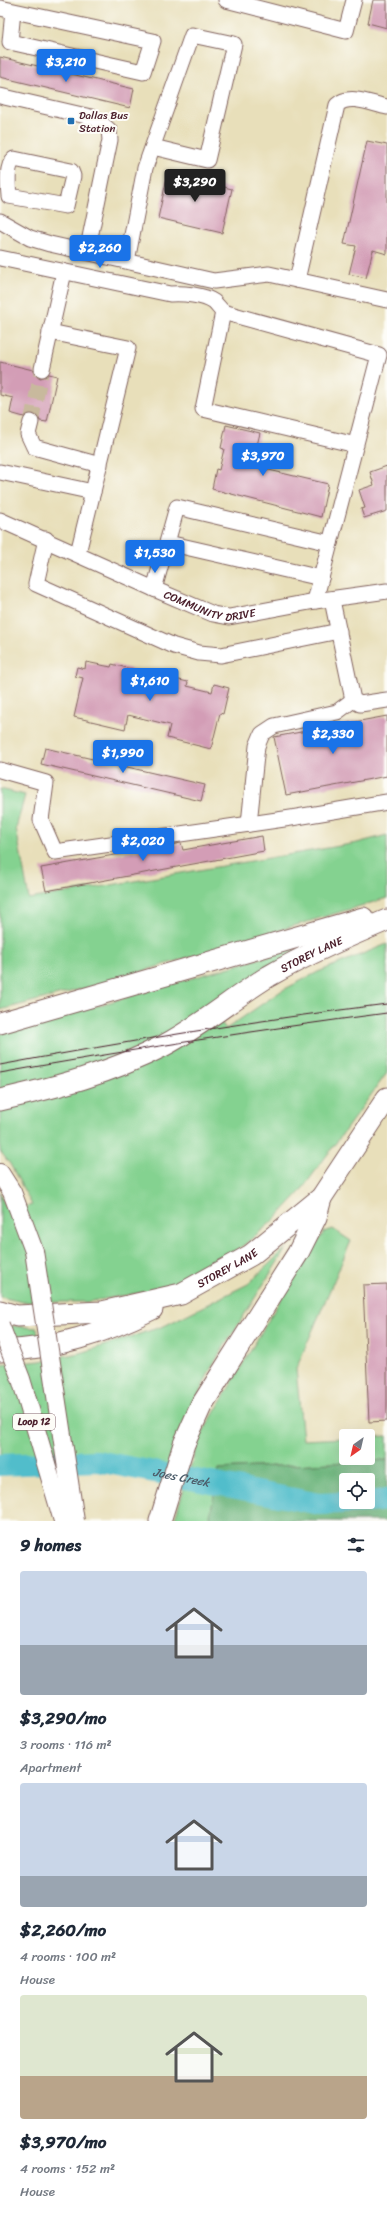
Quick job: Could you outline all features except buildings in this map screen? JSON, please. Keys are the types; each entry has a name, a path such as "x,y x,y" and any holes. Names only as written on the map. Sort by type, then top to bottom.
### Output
{"highway":[{"path":"0,1023 387,911"},
{"name":"STOREY LANE","path":"0,1100 69,1084 117,1068 163,1046 208,1019 270,976 335,942 387,920"},
{"name":"STOREY LANE","path":"0,1311 17,1316 102,1312 181,1294 251,1255 321,1198 387,1098"},
{"path":"160,1521 184,1444 216,1380 298,1253 316,1217 321,1198"},
{"path":"0,1352 80,1340 115,1327 181,1294"}],"main road":[{"path":"0,1173 12,1192 34,1251 75,1521"},
{"name":"Loop 12","path":"0,1325 21,1379 64,1521"}],"street":[{"path":"226,0 346,31 354,0"},
{"path":"6,10 153,41 143,72 10,42 6,10"},
{"path":"127,261 145,168 192,34 234,44 207,160 153,147"},
{"path":"0,96 95,118 109,130 110,140 86,252"},
{"path":"297,280 337,105 346,99 352,99 387,107"},
{"path":"14,159 71,171 73,176 66,206 5,200 7,182 6,160 14,159"},
{"path":"0,221 30,238 214,281 270,274 387,300"},
{"path":"0,258 170,294 178,301 223,312 379,356 315,601"},
{"path":"42,369 64,272"},
{"path":"223,312 202,409 356,445"},
{"path":"50,332 128,348 78,554"},
{"path":"31,422 28,434 34,447 100,465"},
{"path":"0,472 93,492"},
{"path":"154,589 178,507 330,543"},
{"name":"COMMUNITY DRIVE","path":"0,520 213,614 229,617 315,601 332,600 387,591"},
{"path":"46,539 36,584 174,646 199,653 221,655 339,631"},
{"path":"168,543 321,578"},
{"path":"332,600 353,700 360,704 387,700"},
{"path":"249,824 257,746 262,734 274,726 337,712 353,700"},
{"path":"0,770 46,783 41,820 55,852 249,824 387,802"}],"green space":[{"path":"0,789 25,795 16,828 29,899 357,843 387,835 387,898 93,986 0,1010"},
{"path":"387,944 387,1073 300,1192 274,1220 244,1245 210,1267 171,1284 150,1291 87,1302 23,1302 0,1297 0,1193 8,1212 32,1205 10,1164 0,1151 0,1034 299,947 300,950 211,1008 226,1029 281,991 318,972"},
{"path":"333,1229 351,1241 296,1369 303,1440 339,1438 339,1463 219,1469 209,1521 174,1521 199,1439 279,1302 324,1232"},
{"path":"287,1247 212,1366 192,1408 169,1468 82,1454 10,1457 0,1460 0,1365 40,1361 84,1352 164,1326 248,1284"},
{"path":"0,1325 37,1328 39,1344 0,1349"},
{"path":"387,1436 387,1460 375,1461 375,1437"},
{"path":"387,1460 387,1521 209,1521 219,1469 339,1463 339,1465 375,1465 375,1461"}],"waterway":[{"name":"Joes Creek","path":"0,1465 97,1461 320,1504 339,1503"},
{"name":"Joes Creek","path":"375,1501 387,1500"}],"tunnel":[{"path":"31,422 42,369"}],"tram line":[{"path":"0,1065 193,1032 387,1004"},
{"path":"0,1073 193,1041 387,1013"}],"place":[{"name":"Dallas Bus Station","path":"71,121"}]}
